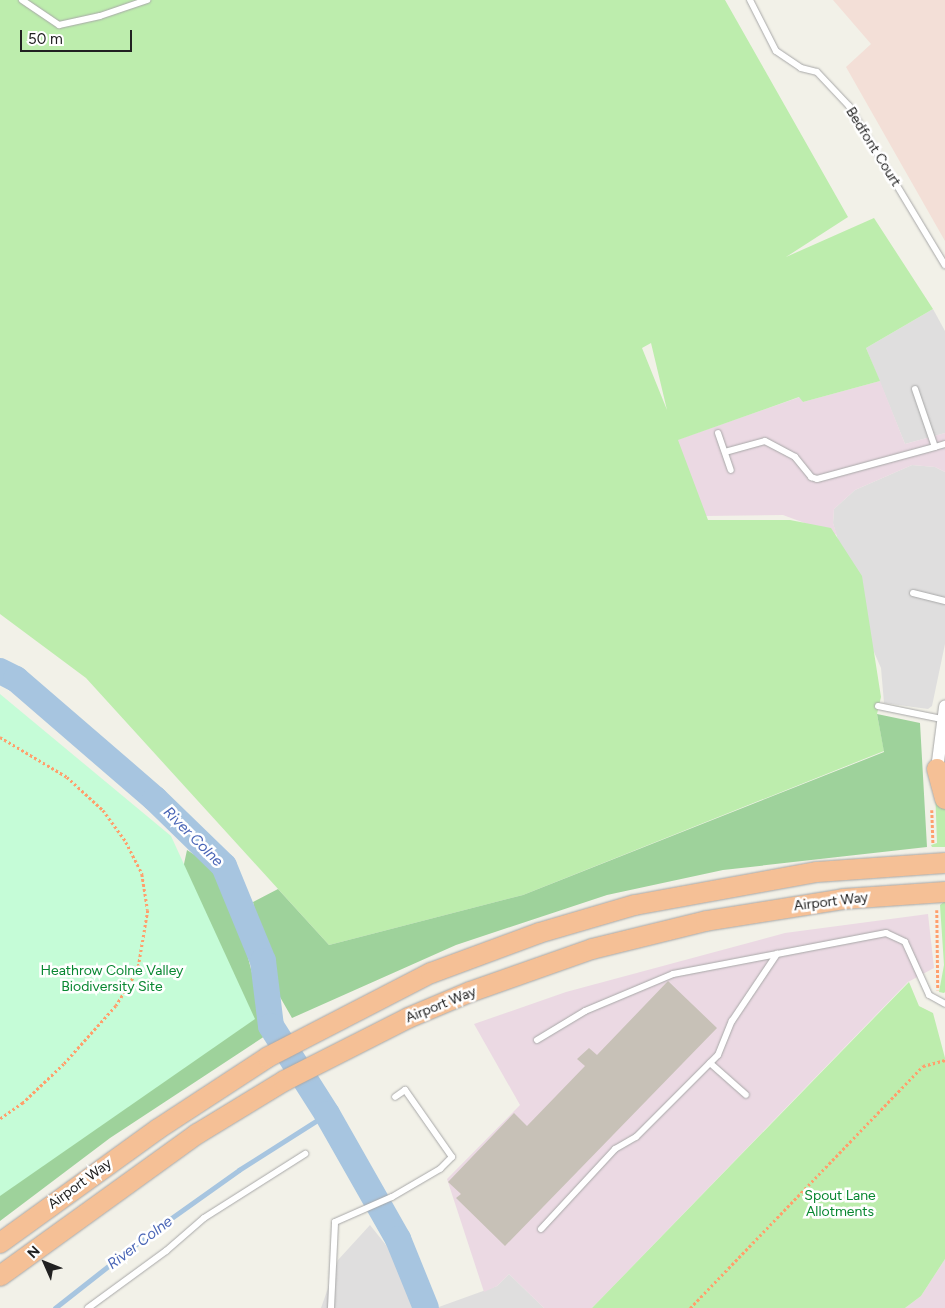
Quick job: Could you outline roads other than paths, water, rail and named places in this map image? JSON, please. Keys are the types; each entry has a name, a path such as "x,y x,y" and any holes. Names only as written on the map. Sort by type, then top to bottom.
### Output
{"highway":[{"path":"937,769 938,804"},
{"name":"Airport Way","path":"0,1243 151,1134 268,1057 305,1036 431,973 540,933 626,907 711,888 809,873 945,863"},
{"name":"Airport Way","path":"0,1276 197,1134 284,1081 318,1062 408,1018 470,992 592,949 656,932 843,899 941,899"}],"street":[{"path":"937,769 944,713"}],"lane":[{"path":"22,0 59,25 100,16 147,0"},
{"name":"Bedfont Court","path":"750,0 776,51 801,68 817,72 849,106 945,265"},
{"path":"916,389 935,448"},
{"path":"718,433 731,470"},
{"path":"725,452 765,441 795,457 811,477 817,480 945,444"},
{"path":"913,593 945,601"},
{"path":"878,706 944,713"},
{"path":"537,1040 585,1011 673,974 886,933 905,942 929,995 945,1004"},
{"path":"541,1229 615,1149 636,1137 718,1055 732,1021 777,954"},
{"path":"710,1063 746,1095"},
{"path":"331,1308 334,1222 358,1213 392,1196 440,1169 452,1157 405,1090 395,1097"},
{"path":"88,1308 166,1251 204,1218 305,1154"}],"waterway":[{"name":"River Colne","path":"0,671 16,679 155,799 224,866 263,961 271,1026 327,1114 398,1239 426,1308"},
{"name":"River Colne","path":"55,1308 149,1234 239,1170 327,1114"}],"park label":[{"name":"Heathrow Colne Valley Biodiversity Site","path":"112,980"},
{"name":"Spout Lane Allotments","path":"840,1204"}]}
